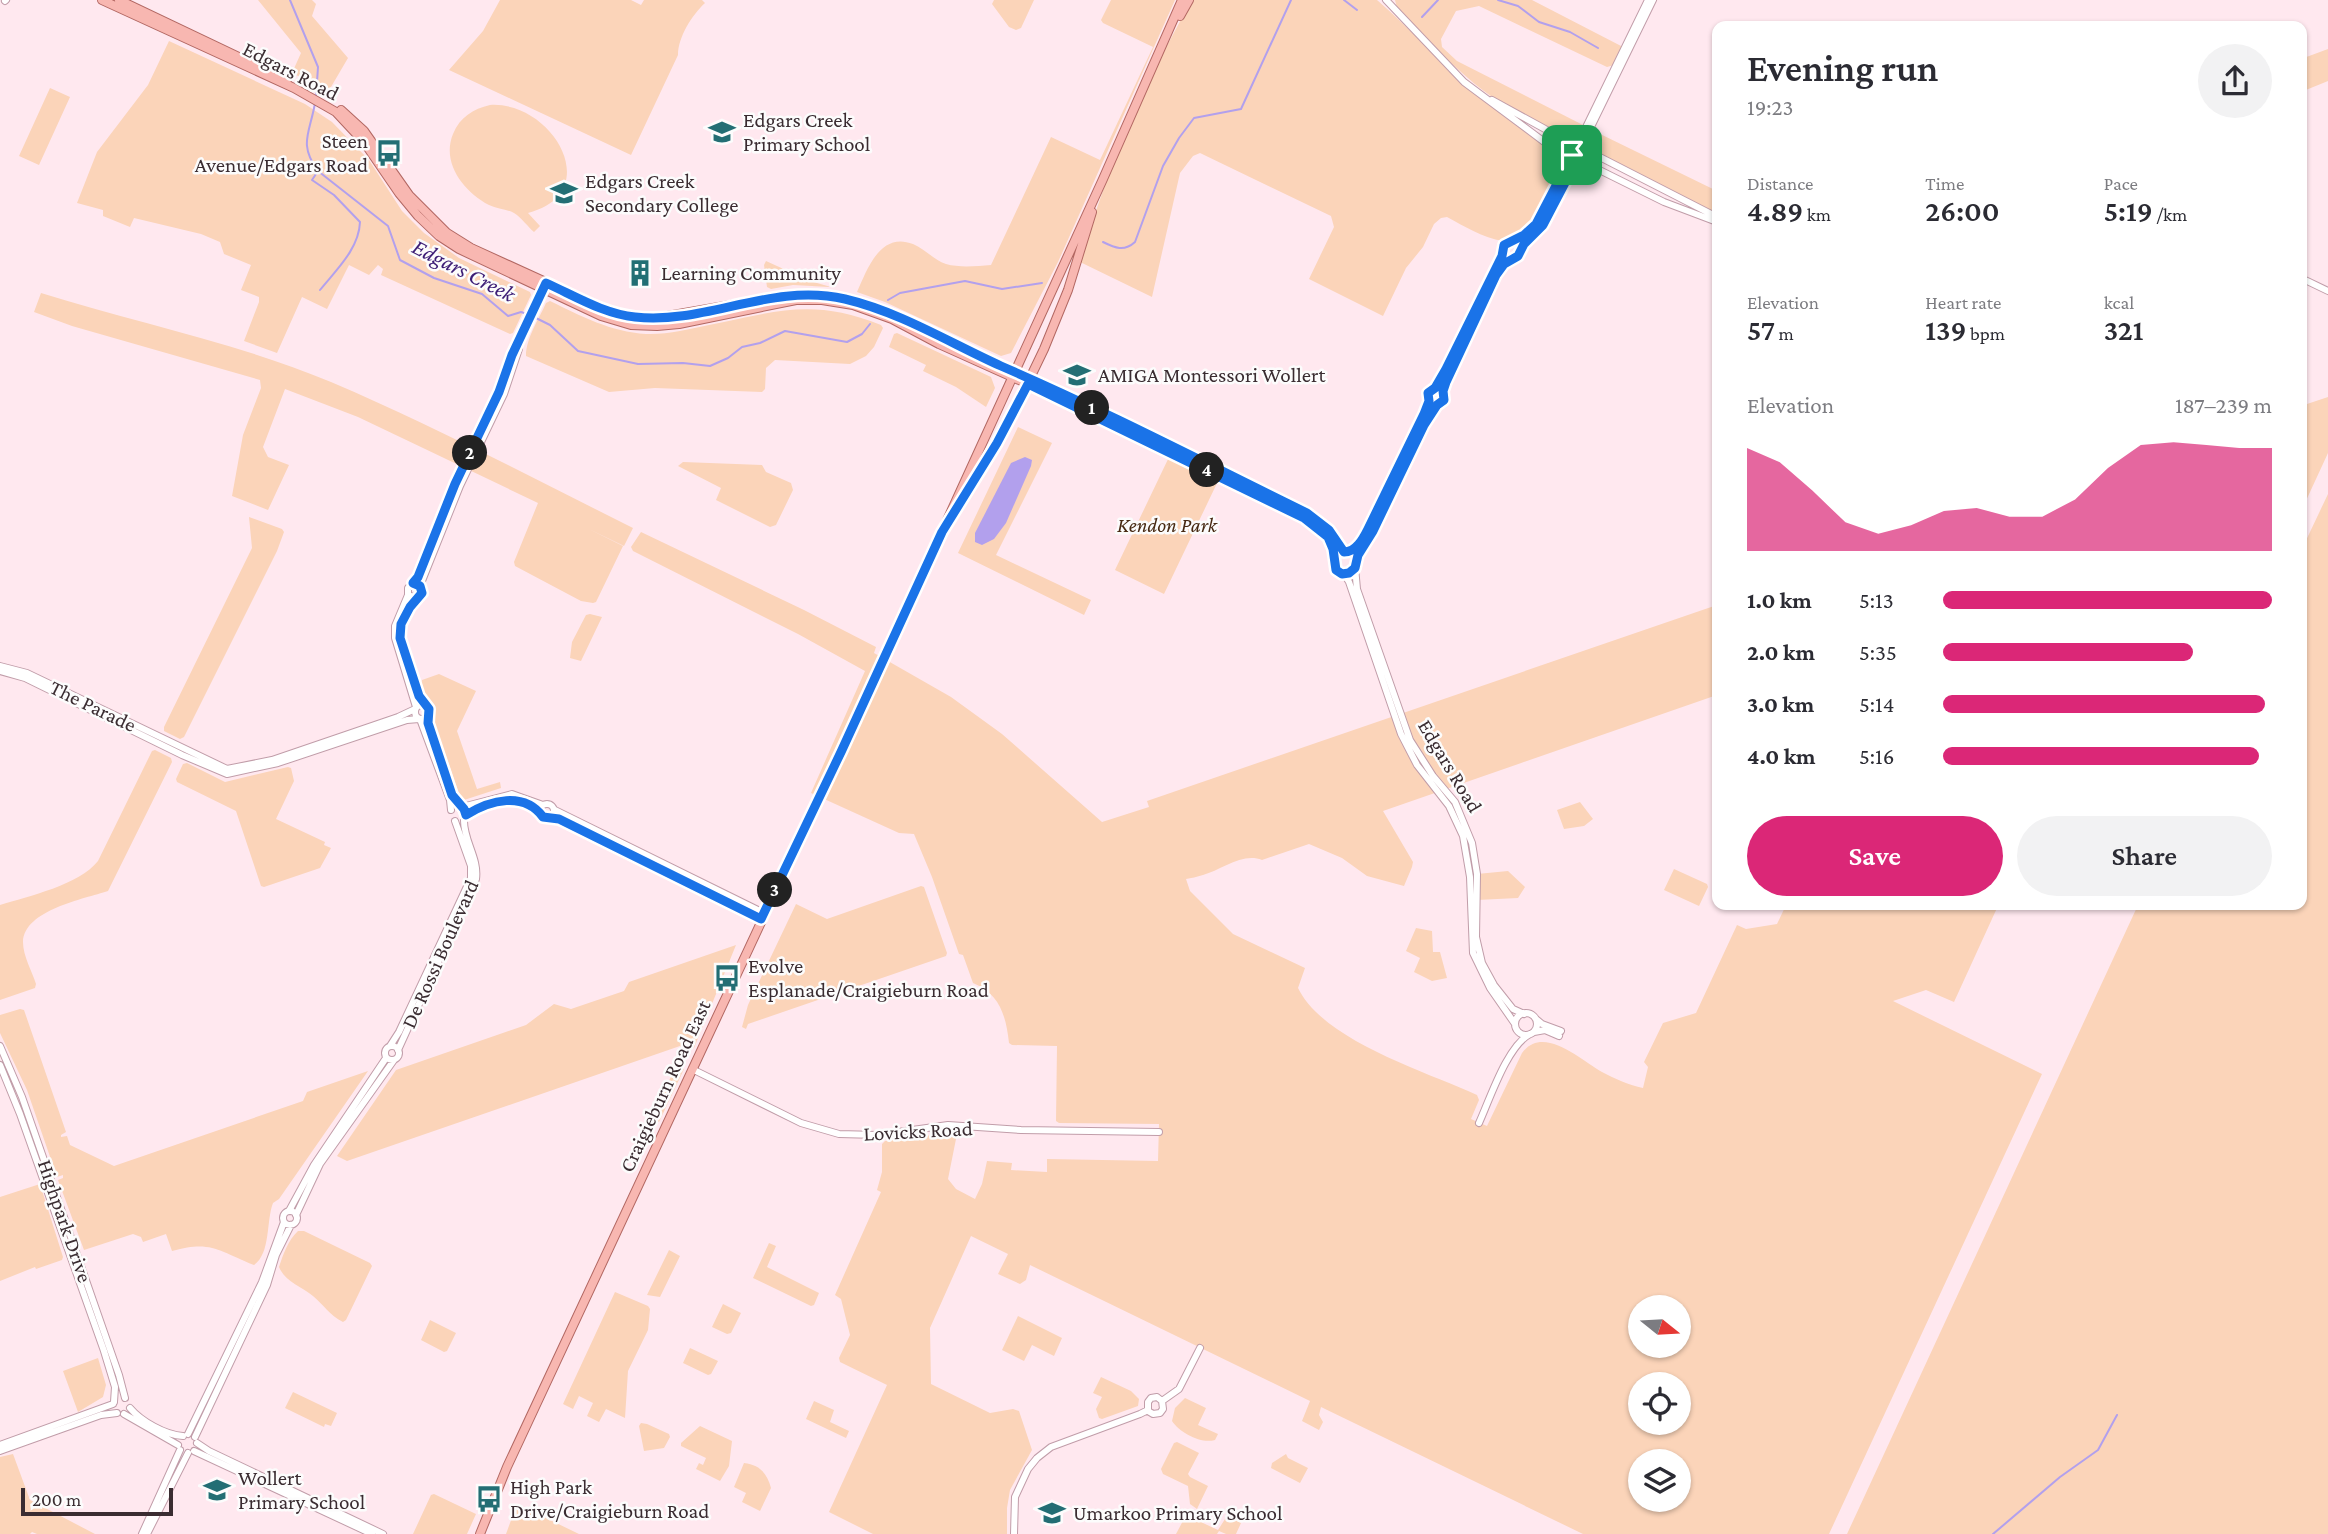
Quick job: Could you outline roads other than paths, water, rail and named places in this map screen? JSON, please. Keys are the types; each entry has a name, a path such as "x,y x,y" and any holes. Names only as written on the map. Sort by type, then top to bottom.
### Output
{"main road":[{"name":"Edgars Road","path":"102,0 304,91"},
{"name":"Edgars Road","path":"119,0 329,105 362,133 408,205 439,236 459,249 545,287 607,310 642,317 671,317 792,294 831,296 881,311 1029,381"},
{"name":"Craigieburn Road East","path":"480,1534 692,1069 942,532 1182,0"},
{"name":"Craigieburn Road East","path":"1162,46 1189,0"},
{"name":"Craigieburn Road East","path":"942,532 997,443 1029,381 1059,314 1103,180"},
{"name":"Craigieburn Road East","path":"475,1534 492,1503"}],"street":[{"path":"1383,0 1464,82 1547,144 1664,202 1712,220"},
{"path":"1575,156 1536,224 1524,235 1506,243 1435,388 1428,393 1429,401 1368,529 1357,546 1335,558 1335,568 1344,574 1351,572 1356,564 1437,405 1444,400 1443,391 1496,275 1511,258 1518,256 1520,248 1543,225 1648,0"},
{"path":"1579,147 1653,0"},
{"path":"1436,55 1490,98 1712,214"},
{"path":"1513,241 1520,248"},
{"path":"1503,252 1511,258"},
{"path":"2307,281 2328,291"},
{"path":"422,718 415,716 418,707 400,638 401,624 422,593 417,585 418,577 458,476 499,392 545,287"},
{"name":"Edgars Road","path":"1029,381 1307,513 1329,530 1346,552"},
{"name":"Edgars Road","path":"1029,381 1298,514 1325,534 1335,558"},
{"path":"1435,388 1443,391"},
{"path":"1429,401 1437,405"},
{"path":"1346,552 1353,555 1356,564"},
{"name":"Edgars Road","path":"1356,564 1357,589 1410,740 1433,776 1455,802 1472,843 1477,874 1476,937 1482,963 1494,985 1513,1009 1524,1014"},
{"name":"Edgars Road","path":"1344,574 1401,734 1418,765 1449,806 1463,836 1470,877 1473,953 1490,988 1515,1025"},
{"path":"417,585 408,588 408,595 395,626 395,638 418,707"},
{"path":"408,595 417,598"},
{"name":"The Parade","path":"0,668 219,771 231,774 269,766 363,732"},
{"path":"418,707 429,709 422,718 363,732 418,707"},
{"path":"422,718 450,800 451,816 455,821 511,799 541,808 551,804 555,810 626,850"},
{"path":"422,718 452,795 465,817"},
{"path":"451,810 512,794 541,808"},
{"path":"541,808 543,817 559,819 763,916"},
{"path":"550,818 555,810"},
{"name":"De Rossi Boulevard","path":"455,821 471,866 471,878 399,1032 385,1052 390,1059 399,1055 398,1050 476,879 477,866 465,832 465,817"},
{"path":"1479,1123 1511,1054 1521,1040 1545,1030 1560,1034 1535,1017 1524,1014 1518,1017 1515,1025 1511,1054"},
{"path":"1531,1034 1537,1026 1535,1017"},
{"path":"1515,1025 1520,1033 1531,1034"},
{"name":"Highpark Drive","path":"0,1046 22,1097 125,1398"},
{"path":"390,1046 398,1050"},
{"path":"288,1224 283,1216 292,1213 314,1165 390,1059"},
{"name":"Highpark Drive","path":"0,1065 104,1351 115,1387 113,1403"},
{"name":"Lovicks Road","path":"692,1069 801,1123 839,1134 877,1135 948,1125 1021,1130 1159,1132"},
{"path":"288,1224 296,1222 292,1213"},
{"path":"147,1534 288,1224"},
{"path":"1162,1401 1179,1389 1200,1348"},
{"path":"0,1448 113,1403 120,1397 125,1398 129,1401 130,1408 145,1421 383,1534"},
{"path":"1157,1397 1162,1401 1163,1409 1160,1413 1153,1414 1148,1410 1147,1402 1151,1398 1157,1397"},
{"path":"113,1403 120,1414 179,1447"},
{"path":"0,1448 101,1415 120,1414 130,1408"},
{"path":"1014,1534 1014,1506 1018,1489 1028,1469 1040,1455 1051,1447 1148,1410"},
{"path":"179,1447 191,1442"},
{"path":"142,1534 179,1447 191,1442 372,1534"}],"waterway":[{"name":"Edgars Creek","path":"290,0 318,67 316,97"},
{"name":"Edgars Creek","path":"1103,242 1119,248 1135,242 1163,166 1194,118 1241,109 1291,0"},
{"name":"Edgars Creek","path":"1344,0 1357,10"},
{"name":"Edgars Creek","path":"1422,17 1438,0"},
{"name":"Edgars Creek","path":"1498,0 1518,6 1539,22 1570,32 1598,48"},
{"name":"Edgars Creek","path":"315,103 307,138 312,162 318,171 388,226 400,260 434,278 482,294 508,316 521,312 527,314"},
{"path":"318,171 312,180 334,195 360,222 359,232 351,250 320,290"},
{"name":"Edgars Creek","path":"888,300 900,293 965,281 1002,289 1042,283"},
{"name":"Edgars Creek","path":"532,316 550,325 578,351 638,364 683,363 710,366 728,358 742,347 760,343 785,331 847,342 862,334 870,324"},
{"path":"1993,1534 2060,1477 2098,1450 2117,1415"}],"place":[{"name":"Edgars Creek Primary School","path":"722,132"},
{"name":"Steen Avenue/Edgars Road","path":"389,153"},
{"name":"Edgars Creek Secondary College","path":"564,193"},
{"name":"Learning Community","path":"640,273"},
{"name":"AMIGA Montessori Wollert","path":"1077,375"},
{"name":"Evolve Esplanade/Craigieburn Road","path":"727,978"},
{"name":"Wollert Primary School","path":"217,1490"},
{"name":"High Park Drive/Craigieburn Road","path":"489,1499"},
{"name":"Umarkoo Primary School","path":"1052,1513"}],"park label":[{"name":"Kendon Park","path":"1167,525"}]}
